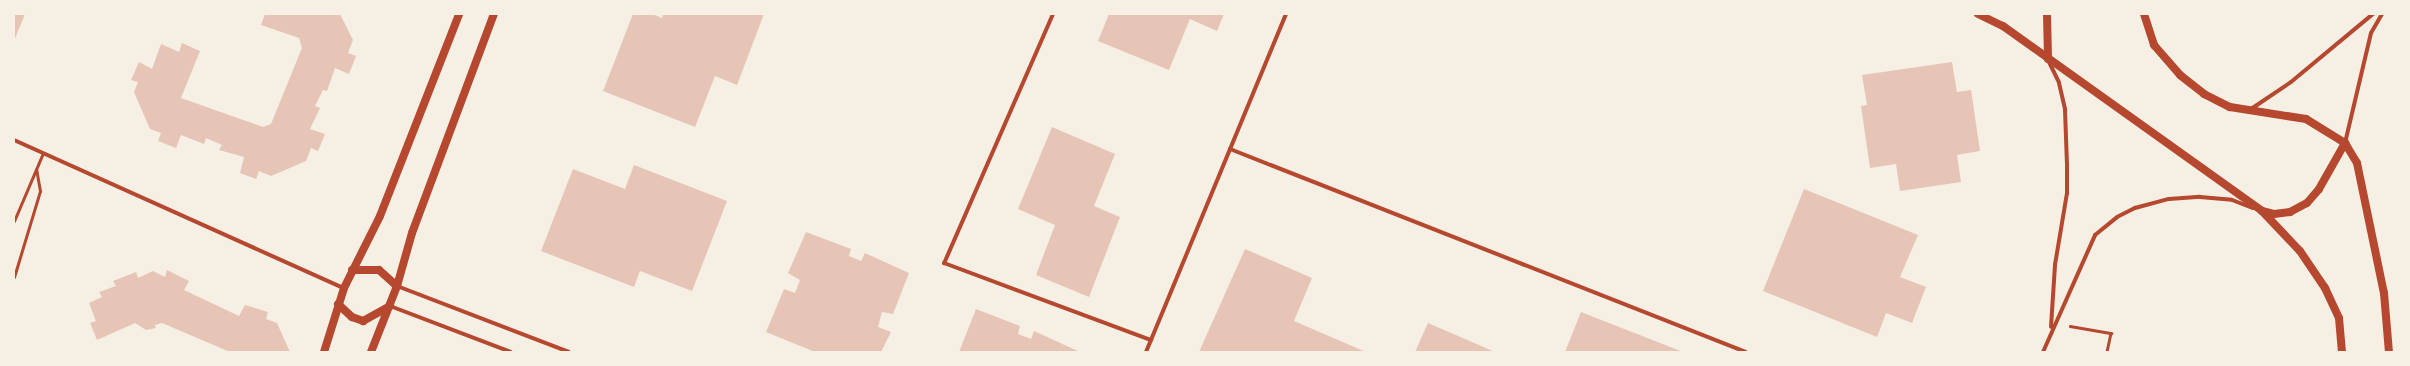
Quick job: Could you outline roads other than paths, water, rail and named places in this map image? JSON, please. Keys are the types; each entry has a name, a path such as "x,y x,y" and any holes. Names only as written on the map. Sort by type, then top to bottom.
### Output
{"main road":[{"path":"324,352 344,288 380,216 459,14"},
{"path":"371,352 397,286 412,233 494,14"},
{"path":"1978,14 2002,25 2262,211 2300,251 2325,288 2339,318 2342,352"},
{"path":"2047,14 2048,58"},
{"path":"2144,14 2154,45 2180,76 2204,94 2230,107 2306,119 2345,143 2358,170 2384,293 2389,352"},
{"path":"2262,211 2274,214 2290,212 2307,203 2319,189 2345,143"},
{"path":"352,270 379,270 397,286"},
{"path":"338,304 352,317 363,321 390,306"}],"street":[{"path":"1053,14 944,263 1151,340"},
{"path":"1146,352 1286,14"},
{"path":"2249,110 2291,82 2373,14"},
{"path":"2345,143 2371,33 2382,14"},
{"path":"2048,58 2058,83 2065,110 2068,164 2067,193 2055,265 2051,331"},
{"path":"14,140 344,288"},
{"path":"1230,149 1746,352"},
{"path":"2043,352 2051,331 2095,235 2117,217 2134,208 2169,199 2200,197 2232,200 2262,211"},
{"path":"397,286 569,352"},
{"path":"390,306 511,352"}],"lane":[{"path":"14,221 42,153"},
{"path":"14,277 40,191 36,169"}]}
